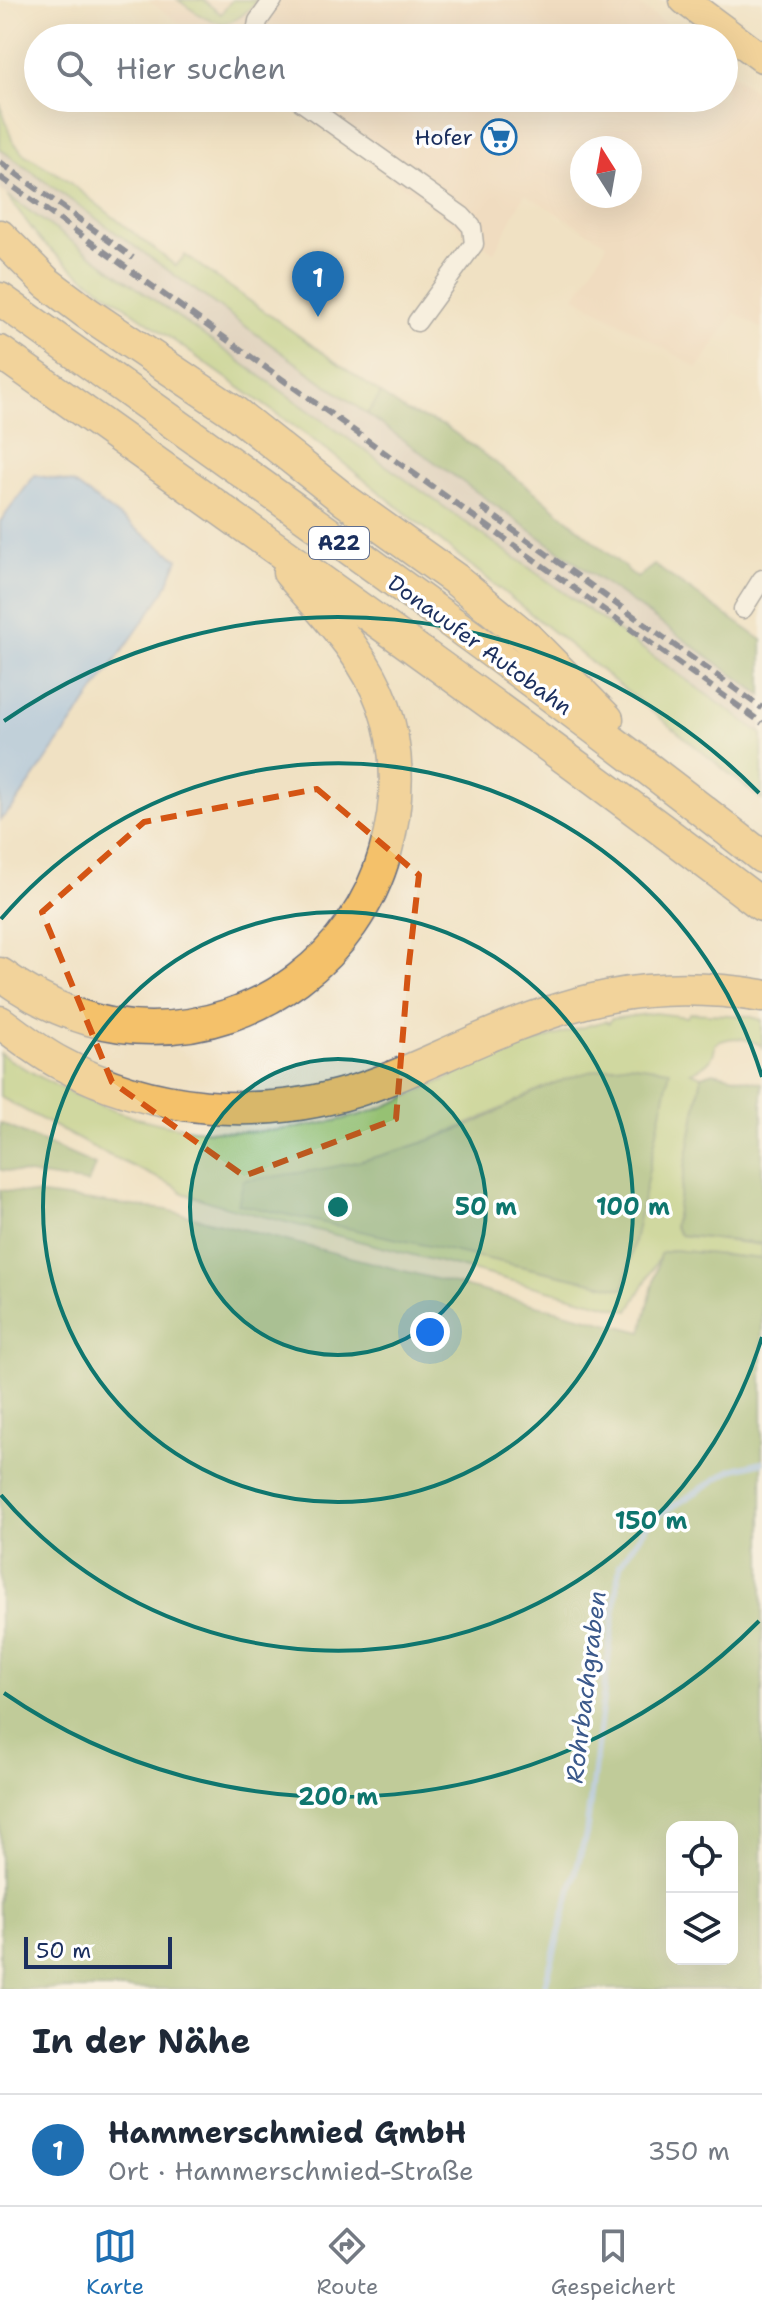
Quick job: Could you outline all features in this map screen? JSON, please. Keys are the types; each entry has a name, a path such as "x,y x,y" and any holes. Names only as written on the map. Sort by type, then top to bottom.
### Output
{"highway":[{"path":"0,236 47,283 234,412 346,501 455,579 527,638 677,790"},
{"name":"Donauufer Autobahn","path":"0,299 677,790 762,857"},
{"name":"Donauufer Autobahn","path":"0,352 255,533 762,905"},
{"path":"0,974 57,1008 102,1022 149,1028 197,1024 246,1010 295,983 320,963 364,905 380,872 395,813 394,755 384,706 366,667 345,636 255,533"},
{"path":"0,1022 59,1063 131,1093 182,1104 250,1109 296,1105 358,1090 548,1011 581,1001 663,988 712,989 762,996"}],"main road":[{"path":"684,0 716,24"},
{"path":"738,40 762,58"}],"street":[{"path":"257,24 273,0"},
{"path":"316,112 462,216 472,227 474,244 417,322"},
{"path":"743,609 762,579"}],"highlighted area":[{"path":"317,789 419,875 396,1119 244,1176 112,1082 42,912 144,822"}],"shaded area":[{"path":"148,0 632,0 665,24 181,24"},
{"path":"738,79 762,97 762,329 735,313 698,368 575,297 607,244 525,194 494,253 301,112 738,112"},
{"path":"0,149 762,696 762,734 0,190"}],"green space":[{"path":"178,0 203,0 221,14 232,0 257,0 237,19 219,22 209,20"},
{"path":"0,103 12,140 24,154 61,176 176,266 185,255 381,394 367,414 0,149"},
{"path":"7,195 762,734 762,800 326,449 73,269 41,241"},
{"path":"381,394 407,412 445,426 539,495 637,578 654,565 762,640 762,695 367,414"},
{"path":"655,1013 687,1017 690,1013 748,1016 762,1020 762,1046 738,1038 721,1041 715,1044 708,1062 691,1072 702,1076 674,1226 680,1235 762,1245 762,1259 673,1250 661,1254 629,1311 183,1193 175,1186 98,1150 0,1097 0,1053 80,1097 158,1123 197,1130 277,1130 360,1115 504,1053 605,1021 609,1023 611,1019","holes":["532,1093 623,1289 296,1175 418,1144 474,1122"]},
{"path":"629,1064 670,1070 624,1289 238,1204 244,1180 331,1167 387,1154 478,1122 554,1083 591,1071"},
{"path":"713,1072 762,1083 762,1244 680,1235 674,1226 702,1076"},
{"path":"0,1123 95,1165 88,1183 0,1170"},
{"path":"0,1190 167,1210 642,1332 660,1254 673,1250 762,1259 762,1989 0,1989"}],"water":[{"path":"35,475 73,483 178,559 165,590 14,806 0,820 0,522"}],"waterway":[{"name":"Rohrbachgraben","path":"544,1989 586,1834 620,1565 650,1521 731,1470 762,1462"}],"railway":[{"path":"0,162 133,258"},
{"path":"0,177 762,723"},
{"path":"481,507 762,708"}],"place":[{"name":"Hofer","path":"499,137"},
{"name":"Hammerschmied GmbH","path":"318,317"}]}
